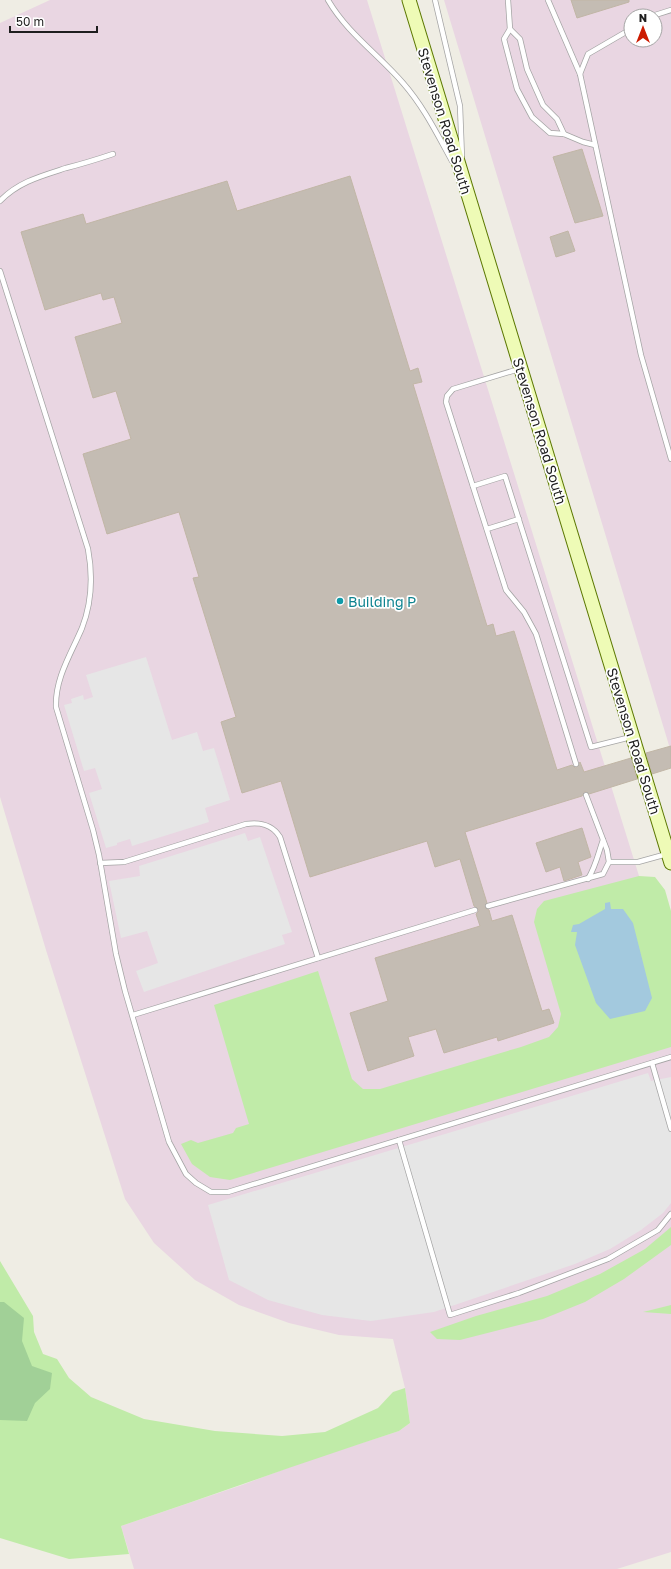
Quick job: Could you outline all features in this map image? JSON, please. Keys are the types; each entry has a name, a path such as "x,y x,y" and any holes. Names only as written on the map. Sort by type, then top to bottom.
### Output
{"main road":[{"name":"Stevenson Road South","path":"409,0 670,858"}],"lane":[{"path":"328,0 350,31 392,71 419,102 464,182"},
{"path":"435,0 460,106 464,182"},
{"path":"508,0 510,29 504,39 517,89 532,117 550,133 564,134 595,145"},
{"path":"548,0 580,74 641,355 671,459"},
{"path":"510,29 520,38 526,70 543,105 557,119 564,134"},
{"path":"580,74 588,54 623,34"},
{"path":"0,201 7,193 20,184 33,178 114,154"},
{"path":"0,271 88,549 91,564 91,587 87,612 63,669 56,693 56,707 93,830 116,954 125,991 169,1142 186,1174 196,1184 211,1192 228,1192 671,1057"},
{"path":"520,368 453,389 447,396 448,408 506,590 524,612 536,634 576,764"},
{"path":"473,486 505,476 591,747 632,736"},
{"path":"487,529 519,519"},
{"path":"488,906 602,874 609,862 607,850 586,795"},
{"path":"100,863 127,861 246,824 257,823 268,826 275,830 280,837 318,958"},
{"path":"588,879 598,860 603,839"},
{"path":"609,862 638,862 670,858"},
{"path":"133,1015 475,910"},
{"path":"652,1063 671,1129"},
{"path":"399,1140 450,1315 519,1293 608,1259 658,1230 671,1214"}],"shaded area":[{"path":"50,0 367,0 671,979 671,1552 617,1569 134,1569 121,1526 242,1485 306,1461 399,1431 410,1423 405,1388 393,1339 339,1335 289,1323 239,1305 195,1280 154,1243 125,1199 46,950 0,797 0,23"},
{"path":"444,0 671,0 671,752"},
{"path":"146,657 172,740 197,732 203,751 214,748 230,800 205,808 209,822 132,846 130,839 106,848 89,793 102,789 95,768 84,771 64,705 72,703 71,699 83,695 84,700 93,697 86,675"},
{"path":"245,833 248,841 260,837 292,932 282,935 285,944 144,992 136,971 158,963 147,931 121,938 109,881 140,876 139,866"},
{"path":"648,1073 651,1081 671,1077 671,1203 663,1213 641,1230 610,1249 575,1264 434,1312 371,1321 322,1315 268,1300 229,1280 208,1205"}],"green space":[{"path":"639,876 655,877 665,890 671,911 671,1047 230,1180 210,1177 192,1164 181,1144 191,1140 198,1143 233,1133 236,1128 249,1124 214,1005 318,971 352,1079 363,1089 380,1089 521,1047 549,1037 558,1027 561,1014 534,922 537,909 544,901"},
{"path":"671,1227 671,1245 624,1279 585,1302 543,1319 460,1340 437,1339 430,1332 476,1316 547,1296 600,1274 645,1249"},
{"path":"0,1261 33,1316 34,1332 43,1354 57,1359 69,1378 91,1397 144,1419 215,1431 282,1436 325,1432 378,1408 393,1392 405,1388 410,1423 399,1431 121,1526 129,1554 69,1559 0,1538"},
{"path":"0,1302 4,1302 24,1318 22,1341 32,1366 52,1373 50,1389 35,1403 27,1421 0,1420"},
{"path":"671,1305 671,1314 643,1312"}],"water":[{"path":"610,902 611,909 623,909 633,923 652,998 645,1011 610,1019 596,1003 575,945 577,932 571,932 573,925 579,924 605,909 605,903"}],"building":[{"path":"571,0 629,0 629,2 577,18"},
{"path":"582,149 603,216 575,223 553,157"},
{"name":"Building P","path":"350,176 410,371 418,368 422,382 413,384 487,626 493,624 496,636 514,631 557,770 572,765 575,768 580,762 584,772 631,758 637,779 589,794 585,791 582,796 465,832 487,903 485,907 489,910 492,921 512,915 542,1011 549,1009 554,1023 498,1041 497,1037 444,1053 436,1029 408,1037 414,1056 368,1071 350,1013 388,1001 375,958 480,926 476,914 479,911 474,906 460,859 435,867 427,841 310,877 281,781 242,793 221,722 236,717 193,578 199,577 179,512 107,534 83,454 131,439 116,391 93,398 75,337 122,323 114,297 103,300 101,293 45,310 21,232 83,214 86,224 227,181 237,211"},
{"path":"568,231 575,251 556,257 550,237"},
{"path":"671,746 671,768 652,774 646,753"},
{"path":"582,828 591,857 578,862 582,875 564,881 560,867 546,872 536,843"}],"place":[{"name":"Building P","path":"340,601"}]}
